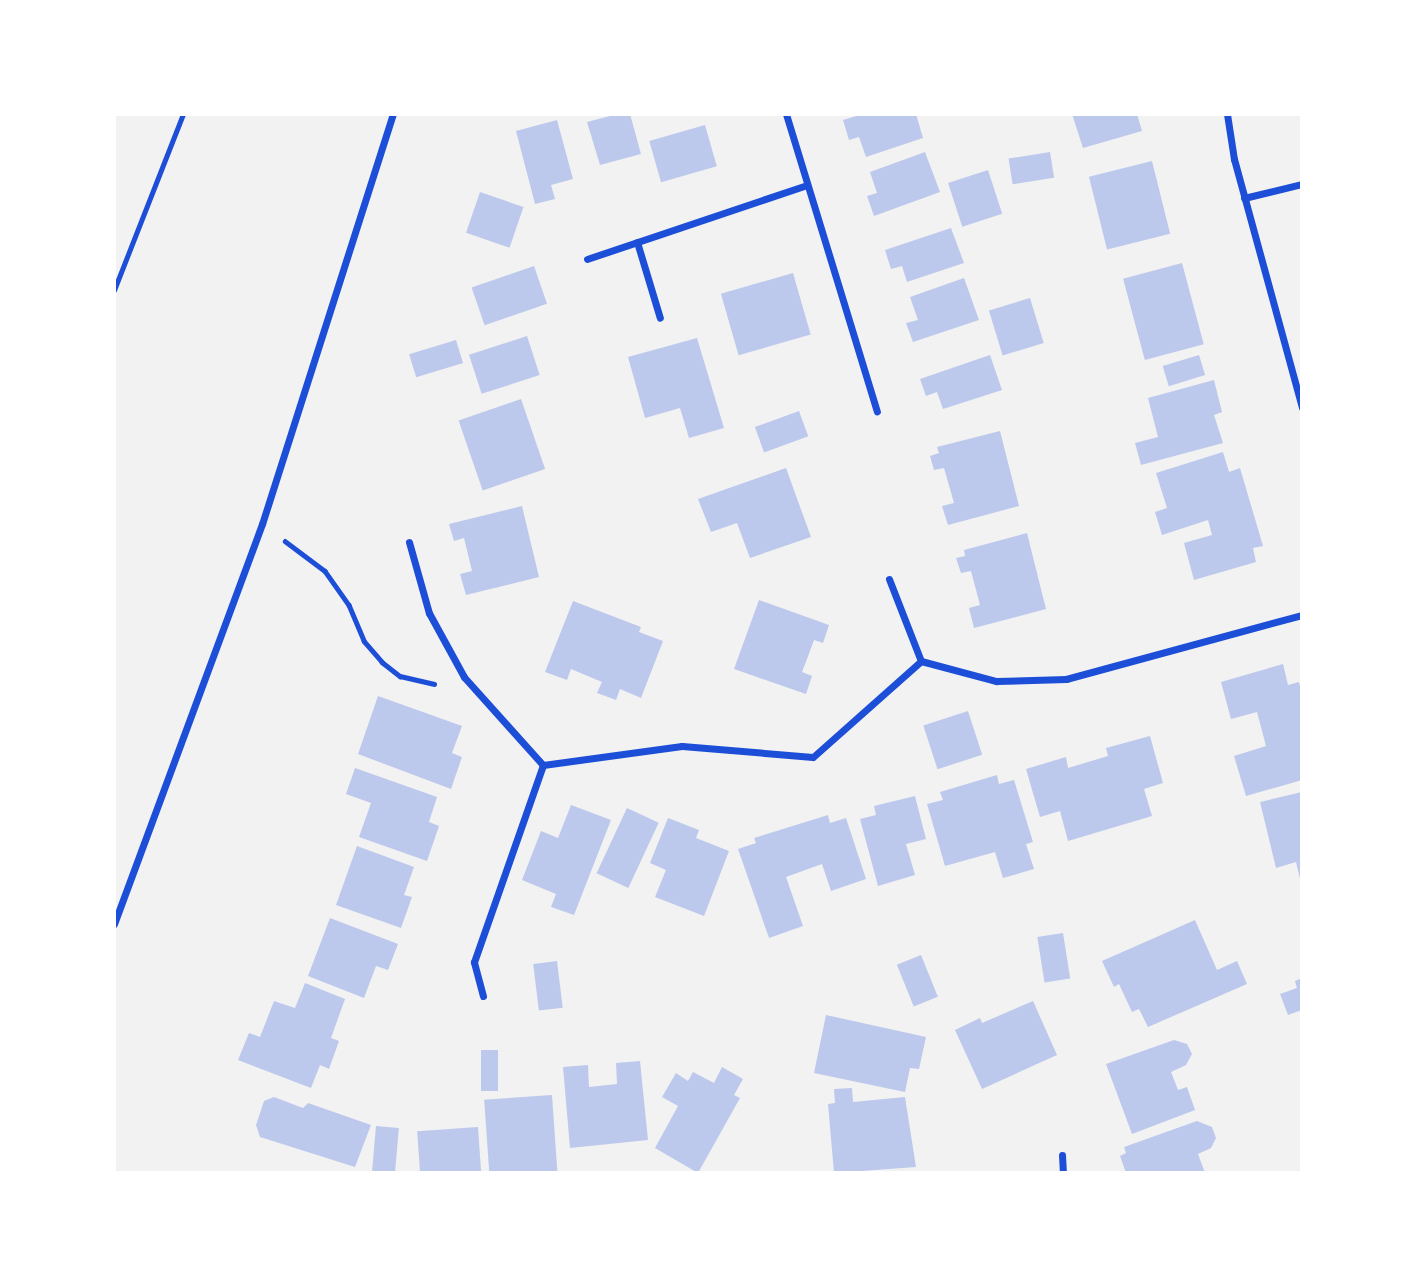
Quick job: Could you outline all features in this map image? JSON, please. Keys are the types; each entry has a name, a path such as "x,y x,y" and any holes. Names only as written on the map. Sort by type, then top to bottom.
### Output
{"street":[{"path":"114,923 262,524 393,114"},
{"path":"786,114 804,186 877,411"},
{"path":"1227,114 1244,198 1302,408"},
{"path":"1244,198 1302,184"},
{"path":"587,260 804,186"},
{"path":"637,243 660,318"},
{"path":"409,542 429,613 464,677 543,765"},
{"path":"889,579 921,661"},
{"path":"921,661 996,681 1066,679 1302,615"},
{"path":"543,765 682,746 813,757 921,661"},
{"path":"483,996 474,962 543,765"},
{"path":"1062,1155 1063,1173"}],"lane":[{"path":"114,290 184,114"}],"path":[{"path":"262,524 325,571 349,605 364,641 391,669 400,676 479,694"}],"building":[{"path":"618,114 630,114 641,154 600,165 587,122"},
{"path":"863,114 916,114 923,138 866,157 859,137 849,140 843,120"},
{"path":"1072,114 1137,114 1142,131 1083,148"},
{"path":"557,120 573,179 551,185 555,199 535,204 516,131"},
{"path":"705,125 717,166 661,182 649,141"},
{"path":"925,152 940,192 874,216 867,196 877,193 870,172"},
{"path":"1050,152 1054,178 1013,184 1009,159"},
{"path":"1152,161 1170,234 1107,249 1089,177"},
{"path":"988,170 1002,214 962,227 948,183"},
{"path":"480,192 523,207 509,248 466,233"},
{"path":"951,228 964,263 907,282 902,266 891,269 885,250"},
{"path":"1182,263 1204,344 1145,360 1123,279"},
{"path":"534,266 547,304 485,325 472,287"},
{"path":"793,273 811,335 739,355 721,294"},
{"path":"964,278 979,320 913,342 906,323 918,320 910,297"},
{"path":"1030,298 1044,343 1003,356 989,311"},
{"path":"527,336 540,375 482,394 469,355"},
{"path":"697,338 724,428 689,438 680,408 645,418 628,357"},
{"path":"456,340 463,363 416,377 409,354"},
{"path":"990,355 1002,390 943,409 937,392 926,396 920,379"},
{"path":"1199,355 1205,375 1169,386 1163,366"},
{"path":"1214,380 1222,412 1214,415 1223,443 1141,465 1135,443 1158,437 1148,398"},
{"path":"521,399 545,469 483,490 459,420"},
{"path":"799,411 808,436 764,452 755,427"},
{"path":"1000,431 1019,506 948,525 942,506 954,503 944,468 934,470 930,456 939,453 937,447"},
{"path":"1223,452 1229,472 1240,468 1263,546 1253,548 1256,562 1194,580 1184,543 1212,535 1208,520 1162,535 1155,512 1167,508 1156,473"},
{"path":"786,468 811,537 750,558 737,523 711,532 698,499"},
{"path":"522,506 539,577 466,595 460,574 472,571 464,538 454,541 449,524"},
{"path":"1027,533 1046,609 974,628 969,608 980,605 971,571 961,573 956,558 965,556 964,550"},
{"path":"759,600 829,625 823,643 814,640 802,672 812,676 806,694 734,669"},
{"path":"573,601 641,627 639,632 663,641 641,698 620,689 616,700 597,693 602,682 571,669 567,680 545,672"},
{"path":"1283,664 1288,685 1299,682 1302,695 1302,780 1246,796 1234,756 1266,746 1257,712 1231,719 1221,682"},
{"path":"378,696 462,726 452,753 462,757 451,789 358,754"},
{"path":"968,711 982,755 938,769 923,726"},
{"path":"1150,736 1163,783 1144,789 1152,816 1068,841 1060,811 1040,817 1026,769 1066,757 1068,768 1108,756 1106,748"},
{"path":"355,768 437,797 429,822 439,826 427,861 359,837 371,803 346,794"},
{"path":"997,775 999,784 1014,780 1033,842 1026,844 1034,869 1003,878 995,852 945,866 927,804 943,800 940,792"},
{"path":"1302,792 1301,883 1296,862 1276,868 1260,802"},
{"path":"915,796 926,839 906,844 915,875 878,886 860,819 876,815 874,806"},
{"path":"571,805 611,820 574,915 551,907 556,894 522,880 541,831 558,838"},
{"path":"627,808 659,823 628,888 597,873"},
{"path":"828,815 830,823 846,818 866,879 831,891 822,864 786,877 803,926 769,938 738,849 756,843 754,838"},
{"path":"668,818 699,830 696,838 729,851 704,916 655,897 666,870 650,863"},
{"path":"357,846 414,867 404,895 412,897 401,928 336,905"},
{"path":"330,918 398,944 388,970 376,966 364,998 308,976"},
{"path":"1195,920 1217,970 1237,961 1247,984 1148,1027 1139,1009 1132,1012 1119,984 1114,987 1102,961"},
{"path":"1063,933 1070,978 1045,983 1037,937"},
{"path":"921,955 938,997 914,1006 897,965"},
{"path":"557,961 563,1008 539,1011 533,964"},
{"path":"1302,978 1302,1010 1288,1015 1280,994 1297,988 1295,981"},
{"path":"305,983 345,999 331,1038 339,1041 329,1069 320,1065 311,1088 238,1060 249,1033 260,1037 274,1001 295,1008"},
{"path":"1033,1001 1057,1055 982,1089 955,1030 980,1018 982,1023"},
{"path":"826,1015 926,1037 919,1069 910,1068 905,1092 814,1073"},
{"path":"1174,1040 1187,1044 1192,1054 1186,1065 1171,1072 1178,1090 1187,1087 1195,1110 1132,1134 1106,1064"},
{"path":"481,1050 498,1050 498,1091 481,1091"},
{"path":"640,1061 648,1140 570,1148 563,1067 588,1065 589,1087 617,1084 616,1063"},
{"path":"722,1067 743,1079 734,1095 740,1098 698,1173 655,1148 678,1106 662,1097 676,1073 688,1081 693,1072 714,1083"},
{"path":"852,1088 853,1102 905,1097 916,1167 834,1173 828,1104 835,1103 834,1089"},
{"path":"552,1095 557,1173 489,1173 484,1100"},
{"path":"274,1097 303,1108 308,1103 371,1125 355,1167 260,1137 256,1125 264,1101"},
{"path":"1197,1121 1212,1127 1216,1138 1211,1148 1198,1154 1205,1173 1126,1173 1120,1156 1126,1153 1124,1147"},
{"path":"376,1126 399,1128 395,1173 372,1171"},
{"path":"478,1127 481,1173 420,1173 417,1131"}]}
